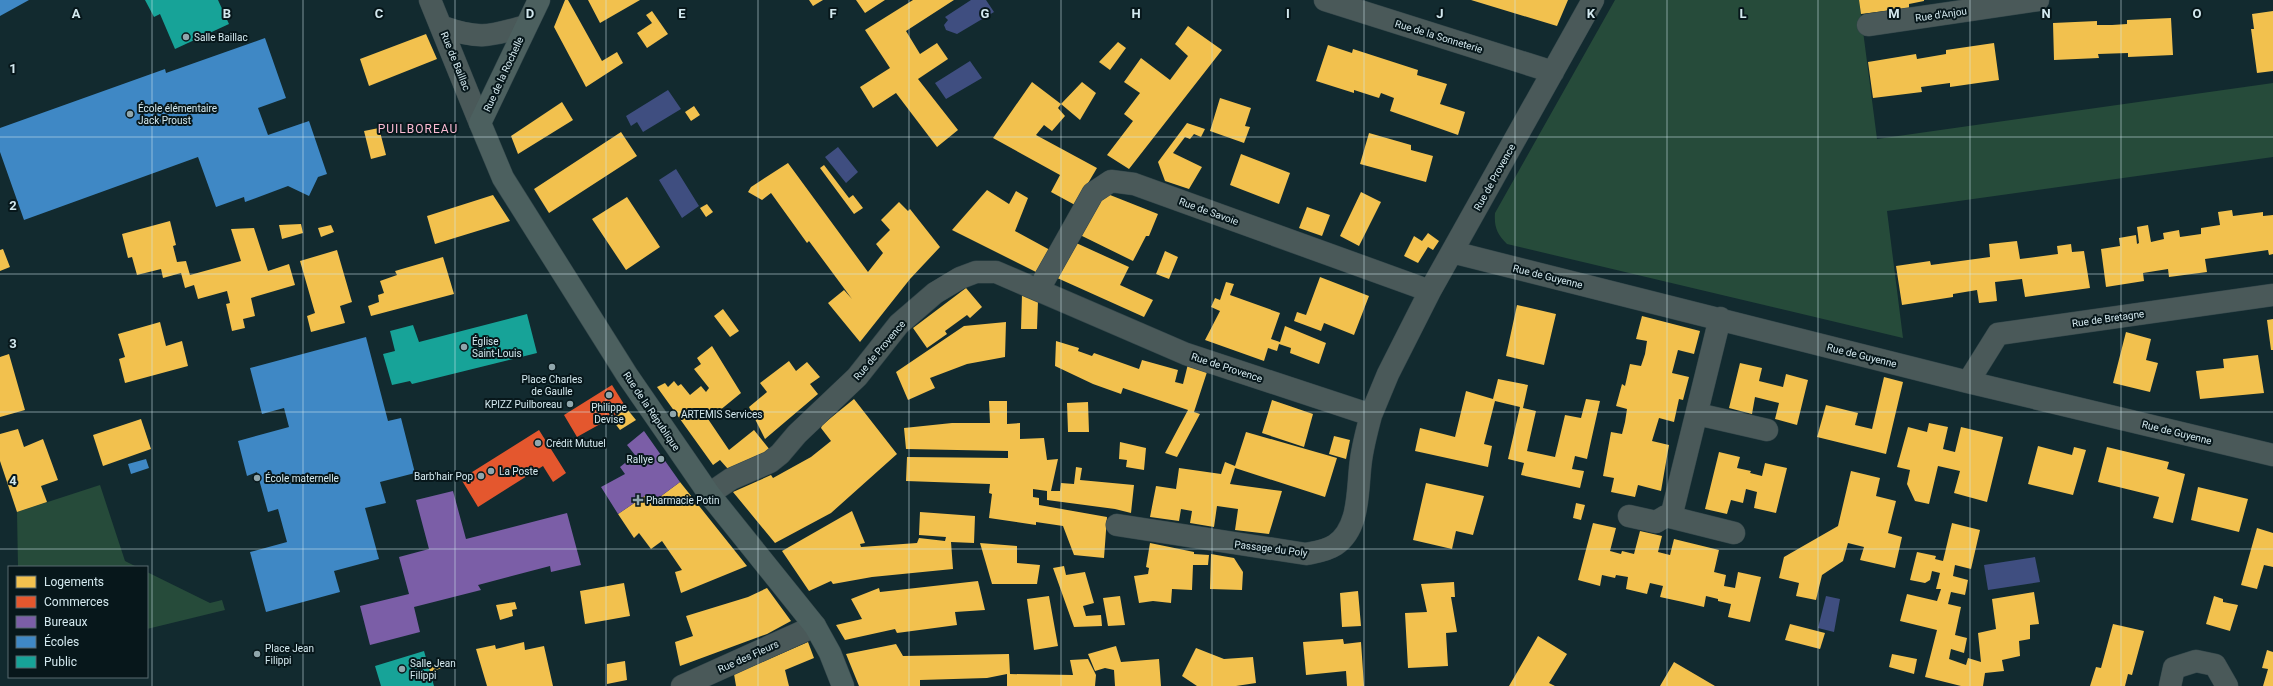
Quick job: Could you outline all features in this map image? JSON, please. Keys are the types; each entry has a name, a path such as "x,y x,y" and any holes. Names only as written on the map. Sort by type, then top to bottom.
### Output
{"main road":[{"name":"Rue de la Rochelle","path":"480,123 539,0"},
{"name":"Rue de la République","path":"480,123 503,178 628,375 709,494 815,626 830,653 843,686"}],"street":[{"name":"Rue de Baillac","path":"430,0 480,123"},
{"name":"Rue de la Sonneterie","path":"1325,0 1553,72"},
{"name":"Rue de Provence","path":"709,494 731,479 770,462 780,454 797,434 857,377 899,324 935,293 960,278 976,272 996,272 1039,289 1186,354 1371,415 1388,374 1430,291 1594,0"},
{"name":"Rue d'Anjou","path":"1868,25 2038,0"},
{"name":"Rue de la Rochelle","path":"442,27 464,34 488,36 526,26"},
{"name":"Rue de Savoie","path":"1039,289 1094,193 1111,181 1134,184 1430,291"},
{"name":"Rue de Guyenne","path":"1452,252 1720,318 1968,382 2273,455"},
{"name":"Rue de Bretagne","path":"1968,382 1998,334 2273,295"},
{"path":"1671,517 1720,318"},
{"path":"1697,414 1767,430"},
{"name":"Passage du Poly","path":"1117,525 1306,554 1322,551 1335,545 1347,534 1354,518 1361,460 1371,415"},
{"path":"1630,516 1656,522 1666,516 1734,533"},
{"name":"Rue des Fleurs","path":"682,686 815,626"},
{"path":"2170,686 2174,668 2196,660 2215,665 2227,686"}],"green space":[{"path":"1615,0 1859,0 1877,139 2273,83 2273,157 1887,211 1903,338 1507,244 1497,230 1495,213"},
{"path":"100,485 125,561 135,566 18,566 17,512"},
{"path":"148,572 210,603 222,600 225,610 148,629"}],"water":[{"path":"971,0 986,0 994,12 957,34 946,30 944,25 948,20 945,17"},
{"path":"970,61 982,78 946,99 935,83"},
{"path":"668,90 681,109 643,132 637,122 631,126 626,116"},
{"path":"838,147 858,172 846,183 825,157"},
{"path":"676,169 699,206 682,218 659,180"},
{"path":"2035,557 2040,582 1988,590 1984,565"},
{"path":"1826,596 1840,599 1834,632 1818,628"}],"building: Logements":[{"path":"565,0 568,0 602,61 617,52 623,63 586,87 554,27"},
{"path":"588,0 640,0 600,23"},
{"path":"809,0 823,0 813,6"},
{"path":"856,0 885,0 865,13"},
{"path":"913,0 954,0 906,31 920,54 937,43 948,59 918,79 958,130 937,147 896,93 873,108 860,87 890,68 865,30"},
{"path":"1471,0 1568,0 1557,26"},
{"path":"1859,0 1924,1 1909,4 1909,8 1861,14"},
{"path":"652,11 668,34 647,48 637,33 652,23 646,15"},
{"path":"2273,11 2273,71 2257,73 2251,29 2254,29 2252,14"},
{"path":"2171,18 2173,55 2128,57 2128,53 2098,54 2099,58 2054,60 2053,23 2097,21 2097,25 2112,25 2127,24 2127,20"},
{"path":"1188,26 1222,50 1129,169 1107,155 1133,121 1124,114 1140,93 1124,82 1141,58 1170,80 1188,56 1175,44"},
{"path":"426,34 437,59 369,86 360,59"},
{"path":"1118,42 1126,48 1110,70 1099,62"},
{"path":"1994,43 1999,80 1950,87 1950,83 1921,87 1922,92 1873,98 1868,62 1916,54 1917,59 1946,54 1946,50"},
{"path":"1328,45 1352,53 1353,49 1418,70 1417,75 1447,84 1440,104 1465,112 1458,135 1390,111 1394,98 1381,93 1379,98 1354,90 1354,93 1316,81"},
{"path":"1032,82 1061,104 1058,108 1065,116 1052,131 1044,125 1036,135 1097,168 1075,205 1051,192 1060,175 993,138"},
{"path":"1082,82 1096,93 1080,120 1061,104"},
{"path":"1220,98 1251,108 1245,126 1250,127 1244,143 1210,131"},
{"path":"562,102 573,120 518,154 511,136"},
{"path":"694,106 700,115 691,121 685,112"},
{"path":"1187,123 1205,129 1201,137 1194,134 1190,139 1185,137 1173,153 1202,167 1189,189 1165,181 1158,162"},
{"path":"379,128 386,155 371,159 364,131"},
{"path":"621,132 637,156 549,213 534,189"},
{"path":"1369,133 1411,145 1411,150 1433,156 1426,182 1360,164"},
{"path":"1241,154 1290,173 1279,204 1230,185"},
{"path":"788,163 868,272 883,253 876,244 890,230 881,220 899,202 908,211 910,209 940,247 910,279 860,342 828,303 844,290 852,299 809,241 807,243 771,193 762,200 748,192 751,187"},
{"path":"824,165 849,198 853,195 863,208 854,214 820,168"},
{"path":"987,190 1009,204 1016,191 1028,198 1015,231 1050,250 1038,273 952,230"},
{"path":"1361,192 1381,202 1359,246 1340,236"},
{"path":"1105,193 1158,214 1149,236 1146,236 1133,261 1078,234"},
{"path":"493,195 510,221 435,244 427,216"},
{"path":"627,197 660,247 626,270 592,219"},
{"path":"707,204 713,212 706,217 700,208"},
{"path":"1307,207 1330,215 1322,236 1299,228"},
{"path":"2232,210 2233,216 2263,212 2263,216 2273,215 2273,254 2269,255 2268,250 2205,259 2207,272 2169,277 2168,269 2143,273 2144,281 2106,287 2101,249 2120,246 2119,238 2136,235 2137,244 2139,243 2137,227 2148,225 2151,242 2164,239 2163,233 2179,230 2180,237 2201,234 2201,228 2220,225 2218,212"},
{"path":"170,221 176,245 173,246 177,262 186,261 190,275 241,261 231,229 254,228 268,271 289,264 295,285 251,298 255,316 243,319 245,328 232,331 226,304 230,303 227,291 198,299 194,285 185,288 181,273 163,278 161,269 137,275 132,257 128,258 122,234"},
{"path":"301,224 303,233 282,239 279,225"},
{"path":"331,225 334,232 321,237 318,228"},
{"path":"1428,233 1439,241 1433,250 1428,247 1418,263 1404,256 1414,236 1422,241"},
{"path":"2017,241 2020,259 2058,254 2057,246 2071,244 2072,252 2084,251 2090,288 2025,297 2022,279 1995,282 1997,301 1979,303 1977,290 1953,294 1953,297 1902,305 1896,266 1930,261 1931,265 1990,257 1989,244"},
{"path":"1074,242 1129,267 1120,285 1153,300 1144,317 1055,277"},
{"path":"3,249 10,267 0,271 0,250"},
{"path":"337,250 352,302 340,306 345,323 311,332 307,316 315,313 300,261"},
{"path":"1165,251 1178,257 1169,279 1156,274"},
{"path":"443,257 454,294 371,316 368,306 379,302 378,295 384,293 380,281 397,275 395,271"},
{"path":"1320,277 1369,296 1354,335 1324,323 1321,331 1294,321 1297,312 1306,315"},
{"path":"1226,282 1234,284 1230,295 1280,313 1271,339 1280,342 1285,326 1326,343 1319,364 1290,353 1291,348 1279,344 1277,351 1268,348 1264,361 1205,340 1220,311 1211,307 1215,298 1220,300"},
{"path":"966,288 982,307 970,318 967,315 945,331 947,334 927,348 913,328"},
{"path":"1022,294 1038,301 1037,329 1021,329"},
{"path":"1517,305 1556,314 1544,365 1506,356"},
{"path":"723,309 739,331 730,337 714,316"},
{"path":"1642,316 1700,331 1694,354 1678,350 1672,373 1689,377 1683,400 1679,399 1674,422 1659,418 1652,441 1669,445 1661,491 1638,485 1635,497 1611,492 1614,478 1603,476 1611,432 1622,434 1625,422 1627,409 1616,406 1622,384 1625,386 1630,364 1641,366 1645,354 1647,341 1636,339"},
{"path":"2273,319 2273,350 2271,350 2267,320"},
{"path":"160,322 166,346 182,341 188,366 125,383 119,359 125,357 118,334"},
{"path":"1006,322 1005,357 967,364 930,378 935,388 908,400 896,372 964,326"},
{"path":"2126,332 2151,339 2146,360 2158,363 2150,392 2113,383"},
{"path":"1056,341 1079,348 1078,351 1092,356 1094,353 1139,369 1142,360 1178,370 1175,382 1183,384 1188,364 1207,372 1194,412 1200,414 1177,457 1165,453 1188,410 1123,388 1121,394 1093,384 1055,366"},
{"path":"712,346 741,393 719,411 717,408 706,416 729,450 754,430 770,450 728,469 720,460 713,465 657,387 665,383 668,387 674,381 678,386 681,384 690,395 701,386 706,392 709,388 694,369 701,364 697,358"},
{"path":"9,354 25,410 0,417 0,357"},
{"path":"2258,355 2264,393 2200,399 2196,371 2224,368 2223,359"},
{"path":"789,361 796,371 807,362 820,377 810,384 818,394 765,439 749,407 767,392 760,383"},
{"path":"1740,363 1762,368 1759,381 1783,387 1786,374 1808,380 1797,425 1775,419 1779,403 1755,397 1752,414 1729,408"},
{"path":"1884,377 1903,382 1886,454 1817,437 1826,405 1858,413 1855,425 1872,429"},
{"path":"1498,379 1528,385 1523,408 1536,411 1527,451 1555,457 1565,415 1581,418 1586,399 1600,401 1587,459 1575,456 1572,469 1584,471 1580,488 1521,475 1524,463 1508,459 1520,407 1495,401 1484,444 1492,446 1488,467 1415,451 1420,428 1455,437 1466,391 1493,399"},
{"path":"854,399 897,454 831,513 775,543 733,492 771,475 773,478 811,457 831,441 821,428 822,425"},
{"path":"1272,400 1313,414 1304,447 1262,433"},
{"path":"989,401 1007,401 1007,424 1020,423 1020,439 1044,438 1047,460 1058,459 1051,491 1060,491 1061,483 1074,484 1076,467 1082,468 1080,480 1134,485 1131,513 1115,509 1047,500 1047,491 1033,489 1033,497 1039,498 1039,505 1107,517 1104,558 1074,555 1063,526 1036,522 1036,525 989,518 992,494 989,493 990,484 906,481 907,457 1008,458 1008,451 906,449 904,428 952,423 990,423"},
{"path":"1088,402 1089,432 1068,432 1067,403"},
{"path":"627,409 636,420 620,430 611,418"},
{"path":"141,419 151,449 103,466 93,435"},
{"path":"1929,423 1948,427 1943,449 1955,452 1961,427 2003,437 1987,502 1954,493 1960,471 1938,466 1929,504 1915,501 1907,484 1910,470 1897,467 1908,427 1927,432"},
{"path":"18,429 24,447 43,439 58,480 41,486 47,502 17,512 0,461 0,434"},
{"path":"1246,432 1337,458 1325,497 1235,468 1230,484 1282,491 1269,534 1235,530 1238,509 1217,506 1214,527 1190,523 1192,511 1181,509 1179,521 1150,517 1156,486 1176,489 1179,468 1221,474 1225,462 1235,466"},
{"path":"1334,436 1350,440 1346,459 1329,454"},
{"path":"1120,442 1146,448 1144,470 1126,467 1127,460 1119,459"},
{"path":"2038,446 2072,455 2074,447 2086,450 2073,495 2028,484"},
{"path":"2107,447 2169,462 2167,469 2185,474 2173,523 2153,518 2159,497 2098,482"},
{"path":"1719,452 1740,457 1737,468 1751,471 1750,473 1762,476 1765,463 1787,468 1776,513 1754,508 1757,492 1746,489 1743,503 1731,500 1727,514 1705,509"},
{"path":"1851,471 1880,478 1876,496 1896,501 1888,533 1902,537 1895,568 1860,560 1864,547 1848,543 1843,561 1822,575 1816,600 1796,596 1799,583 1779,578 1784,557 1838,526"},
{"path":"680,482 747,566 681,593 675,572 682,570 662,541 651,549 639,533 634,538 618,514 646,495 653,502"},
{"path":"1426,483 1484,496 1473,535 1456,531 1452,549 1413,540"},
{"path":"2198,487 2248,499 2239,532 2191,520"},
{"path":"1576,503 1585,505 1581,520 1573,518"},
{"path":"852,511 865,543 860,544 861,547 917,543 919,538 945,541 946,537 919,535 920,512 975,516 974,543 951,542 953,569 872,577 833,584 831,581 809,591 782,551"},
{"path":"1593,523 1616,528 1610,551 1621,554 1622,551 1634,554 1640,531 1662,536 1658,552 1670,555 1674,539 1719,550 1714,572 1726,575 1724,586 1735,588 1738,572 1761,577 1750,622 1728,617 1731,604 1706,596 1704,607 1660,597 1663,586 1650,583 1647,594 1626,589 1628,577 1616,575 1615,578 1602,575 1600,586 1578,580"},
{"path":"1952,523 1980,530 1971,569 1955,565 1953,576 1968,580 1965,595 1951,592 1948,604 1961,607 1955,635 1967,638 1964,653 1951,649 1949,659 1966,665 1968,658 1981,662 1978,633 1996,629 1992,599 2034,592 2039,624 2030,625 2030,639 2019,641 2020,656 2002,660 2004,671 1985,673 1983,686 1961,686 1925,677 1937,630 1900,621 1907,594 1937,601 1941,589 1936,589 1940,573 1932,571 1930,580 1925,583 1910,580 1917,552 1936,556 1935,559 1943,561"},
{"path":"2257,528 2273,533 2273,567 2264,565 2257,589 2241,585"},
{"path":"980,543 1017,546 1017,563 1040,565 1037,584 992,584"},
{"path":"1150,543 1194,552 1194,554 1209,555 1208,565 1193,565 1192,590 1172,589 1171,603 1153,601 1139,603 1134,576 1148,574 1149,568 1146,567"},
{"path":"1211,554 1234,558 1243,572 1242,590 1210,589"},
{"path":"1064,566 1066,575 1085,572 1094,603 1083,606 1086,616 1101,615 1102,626 1074,627 1053,568"},
{"path":"978,581 985,610 955,612 957,625 897,633 895,629 845,640 836,625 862,619 851,599 879,588 880,592"},
{"path":"1454,582 1455,597 1451,597 1457,632 1446,633 1448,666 1408,668 1405,613 1427,612 1421,584"},
{"path":"624,583 630,616 585,624 580,591"},
{"path":"767,588 791,621 767,634 680,666 675,642 693,636 686,616 748,597"},
{"path":"1358,591 1361,626 1342,627 1340,593"},
{"path":"1049,596 1058,646 1034,650 1027,599"},
{"path":"1120,596 1125,625 1108,626 1103,598"},
{"path":"2214,596 2223,599 2223,602 2238,605 2230,631 2206,624"},
{"path":"515,602 517,609 512,610 513,616 500,620 496,605"},
{"path":"1790,624 1825,633 1820,649 1785,640"},
{"path":"2113,624 2144,631 2132,675 2128,674 2125,686 2090,686 2096,667 2101,668"},
{"path":"1538,636 1567,654 1549,683 1555,686 1509,686"},
{"path":"1343,639 1344,644 1361,642 1364,686 1347,686 1346,671 1306,675 1303,642"},
{"path":"524,642 525,650 544,646 553,686 487,686 476,649 495,645 496,649"},
{"path":"808,642 814,658 785,670 789,686 736,686 734,674"},
{"path":"896,644 903,656 1009,654 1010,674 1073,675 1070,660 1088,659 1096,675 1095,686 1007,686 1007,674 987,678 920,680 920,686 859,686 846,654"},
{"path":"1116,646 1121,662 1159,659 1161,686 1115,686 1114,670 1105,668 1095,671 1088,654"},
{"path":"1196,648 1224,659 1253,657 1256,683 1236,686 1197,686 1182,676"},
{"path":"2267,650 2273,652 2273,686 2263,686 2268,669 2262,668"},
{"path":"1892,654 1917,659 1914,674 1889,667"},
{"path":"625,661 627,680 607,684 607,664"},
{"path":"441,662 442,668 430,672 428,666"},
{"path":"1674,662 1715,686 1660,686"}],"building: Commerces":[{"path":"612,385 627,409 577,437 564,415"},
{"path":"539,430 566,473 553,482 543,466 478,507 461,479"}],"building: Bureaux":[{"path":"644,431 680,482 653,502 646,495 618,514 601,487 625,474 620,467 635,455 627,445"},
{"path":"453,491 466,539 567,513 581,565 551,572 550,566 478,585 481,590 414,607 420,632 370,645 360,606 409,594 399,557 429,549 416,500"}],"building: Écoles":[{"path":"0,0 29,0 0,16"},
{"name":"École élémentaire Jack Proust","path":"265,38 286,98 258,108 268,135 309,121 327,174 318,177 309,196 288,186 245,202 244,197 216,207 198,157 24,220 0,152 0,128 165,69 166,73"},
{"path":"366,337 388,421 401,418 415,473 380,482 386,503 365,508 379,559 334,571 340,592 266,612 250,552 287,542 278,509 268,512 257,472 247,476 238,441 289,427 284,408 262,414 250,368"},
{"path":"146,459 149,468 131,474 128,464"}],"building: Public":[{"name":"Salle Baillac","path":"145,0 218,0 229,24 175,49 160,14 154,17"},
{"name":"Église Saint-Louis","path":"527,314 537,353 412,384 410,381 392,385 383,354 395,351 390,331 413,325 419,342"},
{"name":"Salle Jean Filippi","path":"424,651 434,686 381,686 375,666"}],"place":[{"name":"Salle Baillac","path":"186,37"},
{"name":"École élémentaire Jack Proust","path":"130,114"},
{"name":"Église Saint-Louis","path":"464,347"},
{"name":"Place Charles de Gaulle","path":"552,367"},
{"name":"Philippe Devise","path":"609,395"},
{"name":"KPIZZ Puilboreau","path":"570,404"},
{"name":"ARTEMIS Services","path":"673,414"},
{"name":"Crédit Mutuel","path":"538,443"},
{"name":"Rallye","path":"661,459"},
{"name":"La Poste","path":"491,471"},
{"name":"Barb'hair Pop","path":"481,476"},
{"name":"École maternelle","path":"257,478"},
{"name":"Pharmacie Potin","path":"638,500"},
{"name":"Place Jean Filippi","path":"257,654"},
{"name":"Salle Jean Filippi","path":"402,669"}],"district":[{"name":"PUILBOREAU","path":"418,129"}]}
